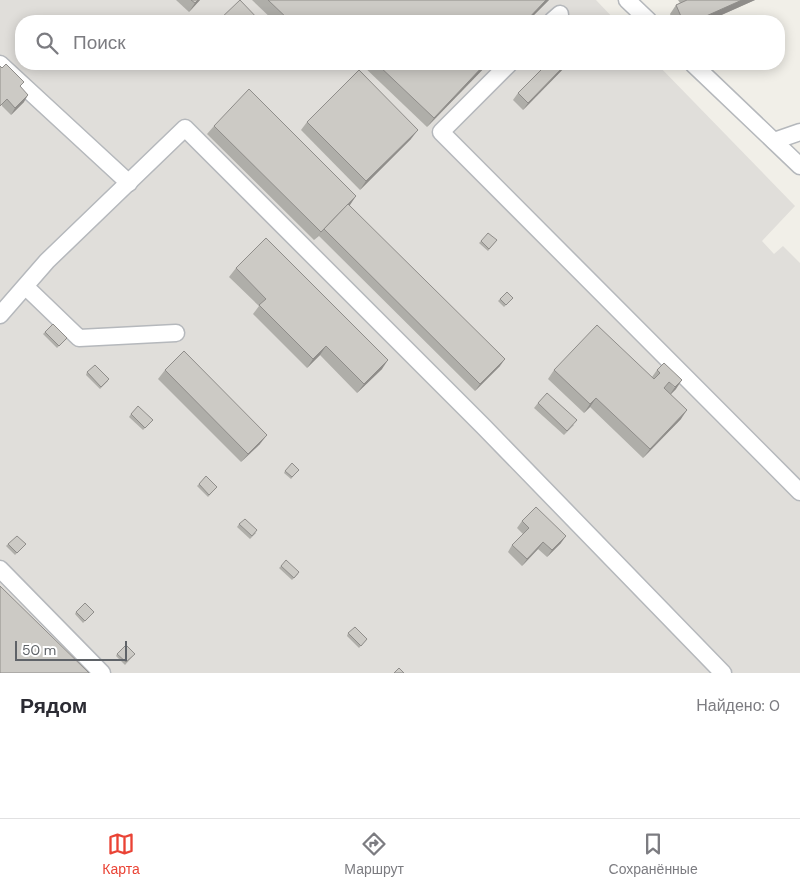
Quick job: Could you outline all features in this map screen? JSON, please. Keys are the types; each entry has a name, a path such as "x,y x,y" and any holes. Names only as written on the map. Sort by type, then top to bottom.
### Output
{"street":[{"path":"627,0 643,15"},
{"path":"0,64 129,183"},
{"path":"503,70 441,132 800,492"},
{"path":"700,70 800,166"},
{"path":"0,315 47,261 185,128 484,426 723,673"},
{"path":"774,141 800,132"},
{"path":"26,287 79,338 176,333"},
{"path":"0,569 102,673"}],"shaded area":[{"path":"0,0 596,0 610,15 15,15 15,70 663,70 795,206 762,241 774,254 783,246 800,263 800,673 0,673"}],"building":[{"path":"240,0 254,15 224,15"},
{"path":"268,0 546,0 532,15 284,15"},
{"path":"687,0 742,0 708,15 680,15 676,5"},
{"path":"6,64 24,82 20,86 28,95 15,108 7,99 0,106 0,66 2,68"},
{"path":"359,70 418,130 366,181 307,122"},
{"path":"383,70 479,70 434,118"},
{"path":"541,70 560,70 528,103 518,93"},
{"path":"249,89 356,196 321,232 214,126"},
{"path":"348,204 505,359 480,384 324,229"},
{"path":"488,233 497,240 489,249 481,241"},
{"path":"266,238 388,360 364,384 326,346 313,359 259,305 266,299 236,268"},
{"path":"507,292 513,298 506,305 500,299"},
{"path":"53,324 67,338 59,346 45,332"},
{"path":"597,325 654,379 660,373 657,370 664,363 682,380 675,387 669,382 664,388 687,410 650,449 596,398 590,404 554,370"},
{"path":"184,351 267,435 248,454 165,370"},
{"path":"95,365 109,379 101,387 87,372"},
{"path":"547,393 577,420 567,431 538,403"},
{"path":"138,406 153,420 145,428 131,414"},
{"path":"292,463 299,470 292,477 285,471"},
{"path":"206,476 217,487 209,495 199,484"},
{"path":"536,507 566,536 552,550 543,542 527,559 512,545 529,528 522,521"},
{"path":"245,519 257,530 252,536 239,524"},
{"path":"17,536 26,544 17,553 8,544"},
{"path":"286,560 299,572 294,578 281,566"},
{"path":"0,586 89,673 0,673"},
{"path":"85,603 94,612 85,621 76,612"},
{"path":"355,627 367,639 361,646 348,633"},
{"path":"126,645 135,654 126,662 117,654"},
{"path":"399,668 404,673 394,673"}]}
